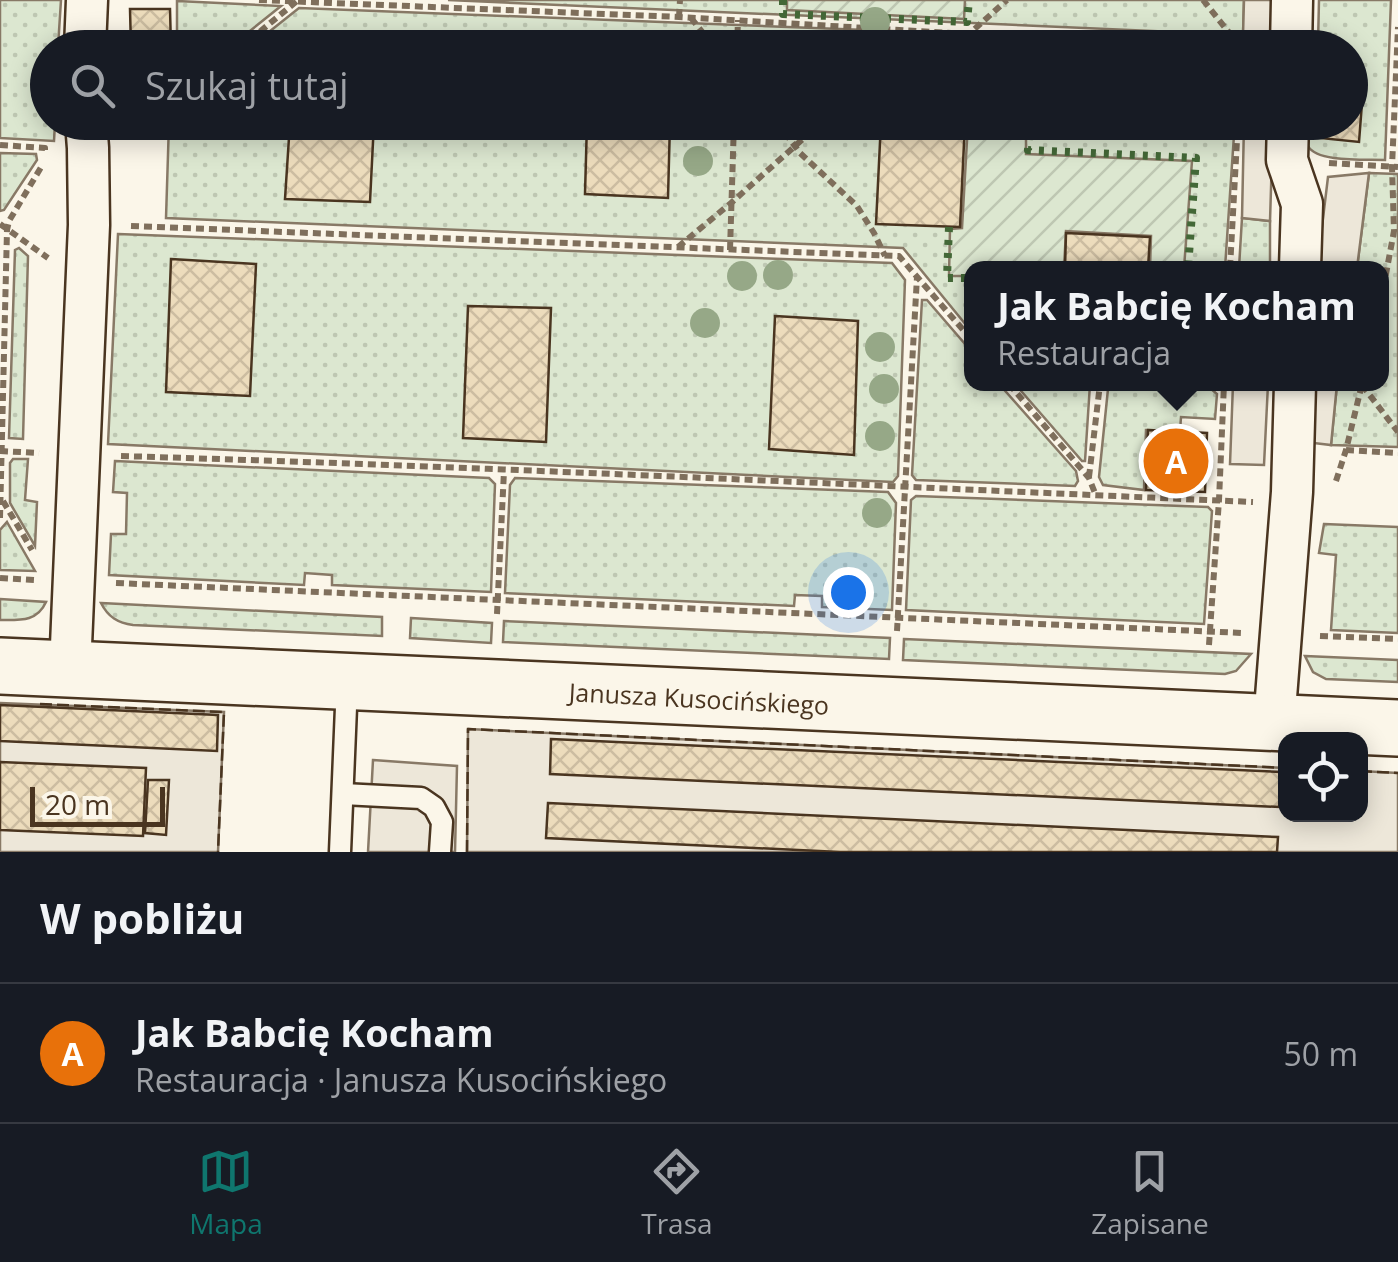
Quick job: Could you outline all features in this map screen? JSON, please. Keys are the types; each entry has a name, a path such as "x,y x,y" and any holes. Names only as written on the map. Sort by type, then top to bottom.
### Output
{"street":[{"path":"86,30 87,0"},
{"path":"1291,30 1292,0"},
{"path":"70,669 58,581 78,455 89,225 87,140"},
{"path":"1288,140 1287,160 1302,204 1300,261"},
{"path":"1274,724 1292,492 1295,391"},
{"name":"Janusza Kusocińskiego","path":"0,666 1398,728"}],"lane":[{"path":"340,852 347,682"},
{"path":"343,794 421,798 434,806 442,822 440,852"}],"path":[{"path":"259,0 903,30"},
{"path":"496,10 506,0"},
{"path":"680,0 680,17"},
{"path":"973,30 1007,0"},
{"path":"1203,0 1226,30"},
{"path":"262,30 298,1"},
{"path":"691,18 701,30"},
{"path":"738,20 738,30"},
{"path":"1388,261 1394,230 1398,27"},
{"path":"730,250 733,140"},
{"path":"791,140 800,153 858,206 885,256"},
{"path":"677,248 802,140"},
{"path":"1230,261 1237,140"},
{"path":"0,145 45,148 43,165 7,230 0,518"},
{"path":"89,225 900,256 964,332"},
{"path":"897,631 916,276"},
{"path":"1014,391 1088,478 1095,494"},
{"path":"1088,478 1099,391"},
{"path":"1209,645 1224,391"},
{"path":"1360,391 1346,450 1398,453"},
{"path":"1367,391 1398,432"},
{"path":"2,452 1219,500"},
{"path":"497,614 504,471"},
{"path":"2,500 44,571 58,581"},
{"path":"0,578 1398,640"}],"green space":[{"path":"0,0 61,0 59,30 30,30 30,140 0,138"},
{"path":"448,0 1244,0 1243,30 1129,30"},
{"path":"787,0 965,0 964,19 787,10"},
{"path":"1319,0 1391,0 1385,160 1332,158 1313,151 1307,144 1306,140 1368,140 1368,30 1318,30"},
{"path":"177,1 281,6 251,30 177,30"},
{"path":"299,8 866,30 271,30"},
{"path":"168,140 1234,140 1225,261 964,261 964,322 903,248 166,218"},
{"path":"967,140 1026,140 1026,154 1192,161 1185,261 1150,261 1151,236 1066,231 1064,261 964,261 964,276 949,276 950,229 962,228"},
{"path":"0,153 36,154 37,160 0,211"},
{"path":"1369,173 1398,174 1398,447 1331,445 1336,391 1389,391 1389,261 1358,261"},
{"path":"1242,218 1270,221 1270,261 1239,261"},
{"path":"118,234 892,263 905,280 898,476 893,482 108,444"},
{"path":"19,248 28,256 23,439 9,438 15,250"},
{"path":"922,300 927,300 964,343 964,391 1005,391 1076,471 1078,481 1075,486 916,480 912,475"},
{"path":"1021,391 1090,391 1082,461"},
{"path":"1108,391 1217,394 1215,419 1181,417 1180,431 1146,430 1144,490 1103,485 1099,477"},
{"path":"13,459 28,459 25,500 37,502 35,546 10,503"},
{"path":"115,461 489,478 495,484 491,592 332,585 332,575 305,573 304,585 109,575 111,534 126,534 127,493 113,492"},
{"path":"515,478 888,492 896,503 892,610 822,607 822,596 795,595 794,606 505,593 510,485"},
{"path":"916,496 1208,507 1212,511 1204,624 906,610 911,500"},
{"path":"7,522 35,571 0,570 0,530"},
{"path":"1324,524 1398,527 1398,633 1331,630 1336,555 1319,553"},
{"path":"0,599 46,602 33,616 0,620"},
{"path":"101,603 382,617 382,636 133,625 114,618"},
{"path":"411,618 492,623 491,643 410,638"},
{"path":"504,621 890,638 889,659 503,642"},
{"path":"904,639 1251,654 1236,671 1225,674 903,660"},
{"path":"1305,656 1398,660 1398,682 1326,679 1313,672"}],"shaded area":[{"path":"1244,0 1277,0 1276,30 1243,30"},
{"path":"1244,140 1272,140 1270,221 1242,218"},
{"path":"1369,173 1358,261 1318,261 1328,177"},
{"path":"1233,391 1268,391 1264,465 1230,464"},
{"path":"1308,391 1336,391 1331,445 1305,442"},
{"path":"0,703 224,712 218,852 0,852"},
{"path":"468,729 1278,768 1278,822 1368,822 1368,771 1398,773 1398,852 467,852"},
{"path":"373,760 457,766 455,852 368,852"}],"building":[{"path":"130,9 170,9 171,30 131,30"},
{"path":"289,140 373,140 370,202 285,199"},
{"path":"586,140 670,140 668,198 585,194"},
{"path":"880,140 964,140 960,227 876,224"},
{"path":"1066,233 1150,237 1148,261 1065,261"},
{"path":"171,259 256,264 250,396 166,392"},
{"path":"468,306 551,308 546,442 463,438"},
{"path":"775,316 858,321 854,455 769,449"},
{"path":"1148,430 1207,433 1205,492 1146,490"},
{"path":"0,705 218,715 217,751 0,741"},
{"path":"551,739 1278,772 1278,807 550,774"},
{"path":"0,762 146,768 143,836 0,830"},
{"path":"148,780 169,780 166,835 145,833"},
{"path":"548,803 1278,837 1277,852 840,852 546,838"}],"hedge":[{"path":"783,0 783,14 967,22 969,0"},
{"path":"1029,140 1028,150 1196,158 1189,261"},
{"path":"949,227 947,278 964,278"}],"fence":[{"path":"40,704 224,712 218,852"},
{"path":"467,852 468,729 1278,768"},
{"path":"1368,771 1398,773"}],"place":[{"name":"Jak Babcię Kocham","path":"1176,461"}]}
